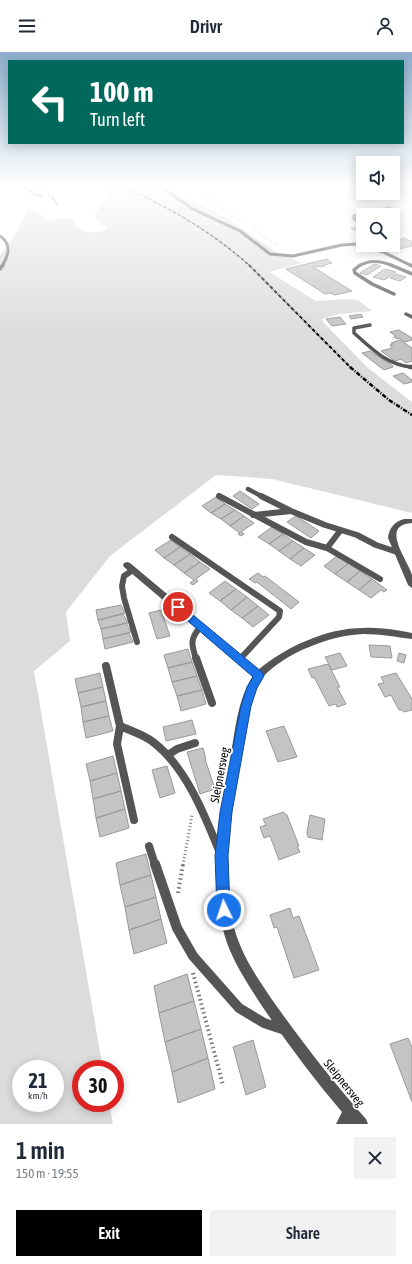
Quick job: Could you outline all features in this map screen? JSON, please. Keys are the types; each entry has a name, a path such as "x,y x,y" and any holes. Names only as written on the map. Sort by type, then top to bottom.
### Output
{"street":[{"path":"412,521 400,523 392,530 392,538 397,552 412,585"},
{"path":"130,567 259,676"},
{"name":"Sleipnersveg","path":"361,1124 286,1030 251,978 234,945 224,910 221,856 226,812 246,706 252,687 259,676 279,660 301,648 339,634 363,631 412,636"},
{"path":"343,1124 350,1111"}],"lane":[{"path":"245,235 265,251 276,255 293,256 347,244 383,250 412,266"},
{"path":"0,236 6,239 9,245 8,259 0,269"},
{"path":"394,294 372,284 355,273 354,270 360,263 366,261 376,261 412,274"},
{"path":"406,314 412,317"},
{"path":"370,325 354,328 354,333 377,353 394,365 412,367"},
{"path":"248,489 291,511 357,535 376,545 397,552"},
{"path":"220,496 306,542 327,548 380,579"},
{"path":"253,515 291,511"},
{"path":"327,548 340,530"},
{"path":"172,537 276,606 280,611 279,617 240,659"},
{"path":"130,567 124,576 122,586 137,642"},
{"path":"201,626 193,636 192,647 212,703"},
{"path":"106,666 120,726 117,744 134,820"},
{"path":"120,726 152,742 168,755 179,769 212,833 221,856"},
{"path":"168,755 177,749 195,743"},
{"path":"149,846 172,917 190,952 233,1002 242,1010 269,1027 286,1030"}],"path":[{"path":"262,235 293,256"},
{"path":"177,896 190,833 194,797"},
{"path":"190,952 194,978 223,1085"}],"shaded area":[{"path":"15,235 251,235 278,253 302,263 269,272 316,301 346,299 358,300 372,311 339,314 322,319 324,323 368,368 412,402 412,513 272,479 216,475 110,556 66,612 70,641 34,671 101,1060 72,1060 72,1112 111,1112 113,1124 0,1124 0,255"}],"building":[{"path":"404,238 412,242 412,246 400,249 400,239"},
{"path":"327,259 332,263 324,265 325,266 313,267 352,291 335,295 330,293 325,294 286,269"},
{"path":"374,264 381,266 367,275 360,273"},
{"path":"385,269 396,272 384,280 373,277"},
{"path":"396,274 406,277 400,281 390,278"},
{"path":"361,314 363,317 351,319 349,316"},
{"path":"340,317 346,324 332,326 326,319"},
{"path":"399,330 412,338 412,340 405,342 394,337 396,336 390,332"},
{"path":"400,340 412,348 412,361 406,363 401,359 395,361 381,351 392,348 390,345 393,344 391,343"},
{"path":"370,351 393,367 384,370 362,353"},
{"path":"403,373 412,380 412,382 404,384 393,376"},
{"path":"240,491 259,504 252,509 233,496"},
{"path":"216,497 225,504 211,513 202,506"},
{"path":"225,504 235,510 221,519 211,513"},
{"path":"235,510 244,516 230,526 221,519"},
{"path":"244,516 254,523 241,532 244,534 241,536 238,534 240,533 230,526"},
{"path":"296,516 319,531 311,538 287,522"},
{"path":"272,527 283,534 269,544 258,537"},
{"path":"283,534 293,541 279,551 269,544"},
{"path":"171,540 180,547 164,558 155,550"},
{"path":"293,541 304,548 290,559 279,551"},
{"path":"180,547 190,554 174,565 164,558"},
{"path":"304,548 315,555 301,566 290,559"},
{"path":"190,554 200,562 184,573 174,565"},
{"path":"337,556 349,563 335,574 324,566"},
{"path":"200,562 210,569 196,579 198,581 193,585 190,583 194,580 184,573"},
{"path":"349,563 360,571 347,582 335,574"},
{"path":"360,571 372,579 359,590 347,582"},
{"path":"258,573 263,577 265,576 299,602 291,609 257,582 255,583 249,579"},
{"path":"372,579 387,590 384,592 381,590 371,598 359,590"},
{"path":"225,581 236,589 220,601 209,593"},
{"path":"236,589 247,597 231,610 220,601"},
{"path":"247,597 258,606 242,618 231,610"},
{"path":"121,605 125,613 98,620 96,610"},
{"path":"258,606 269,615 253,627 242,618"},
{"path":"161,610 170,636 157,639 149,613"},
{"path":"123,614 128,623 101,629 98,620"},
{"path":"126,623 131,632 103,639 101,629"},
{"path":"129,633 133,642 105,649 103,639"},
{"path":"369,645 390,646 392,658 371,657"},
{"path":"188,649 192,662 168,668 164,655"},
{"path":"340,653 347,666 332,670 325,657"},
{"path":"399,653 406,655 404,663 397,661"},
{"path":"192,662 197,676 172,682 168,668"},
{"path":"328,664 340,687 337,687 346,704 337,707 336,704 329,706 314,677 312,678 308,669"},
{"path":"100,673 103,687 78,693 75,679"},
{"path":"396,673 412,699 412,710 404,712 399,710 391,695 385,697 378,684 384,683 381,677"},
{"path":"197,676 202,690 177,696 172,682"},
{"path":"103,687 106,701 81,707 78,693"},
{"path":"202,690 206,704 181,711 177,696"},
{"path":"106,701 109,716 83,722 81,707"},
{"path":"109,716 113,731 86,738 83,722"},
{"path":"192,720 196,734 166,741 163,727"},
{"path":"284,726 297,757 278,762 266,731"},
{"path":"203,748 215,789 200,794 187,752"},
{"path":"113,756 117,773 90,781 86,764"},
{"path":"167,766 175,793 160,798 152,770"},
{"path":"117,773 121,791 93,799 90,781"},
{"path":"121,791 125,809 96,818 93,799"},
{"path":"125,809 129,828 100,837 96,818"},
{"path":"283,812 287,815 300,852 279,860 270,836 264,838 260,827 266,825 263,819"},
{"path":"310,815 325,819 322,840 308,837 307,832"},
{"path":"146,854 151,875 120,885 116,863"},
{"path":"151,875 156,897 125,907 120,885"},
{"path":"156,897 161,919 129,930 125,907"},
{"path":"290,908 293,918 299,916 319,970 294,978 277,927 274,928 270,915"},
{"path":"161,919 167,943 134,954 129,930"},
{"path":"187,974 194,1001 159,1013 154,986"},
{"path":"194,1001 201,1029 165,1042 159,1013"},
{"path":"201,1029 208,1058 172,1072 165,1042"},
{"path":"408,1038 412,1047 412,1102 390,1044"},
{"path":"253,1040 266,1087 246,1095 233,1047"},
{"path":"208,1058 215,1089 178,1103 172,1072"}],"railway":[{"path":"210,235 250,266"},
{"path":"250,266 350,367"},
{"path":"350,367 389,400 412,415"}],"route":[{"path":"178,607 259,676 252,687 246,706 226,812 221,856 224,910"}]}
